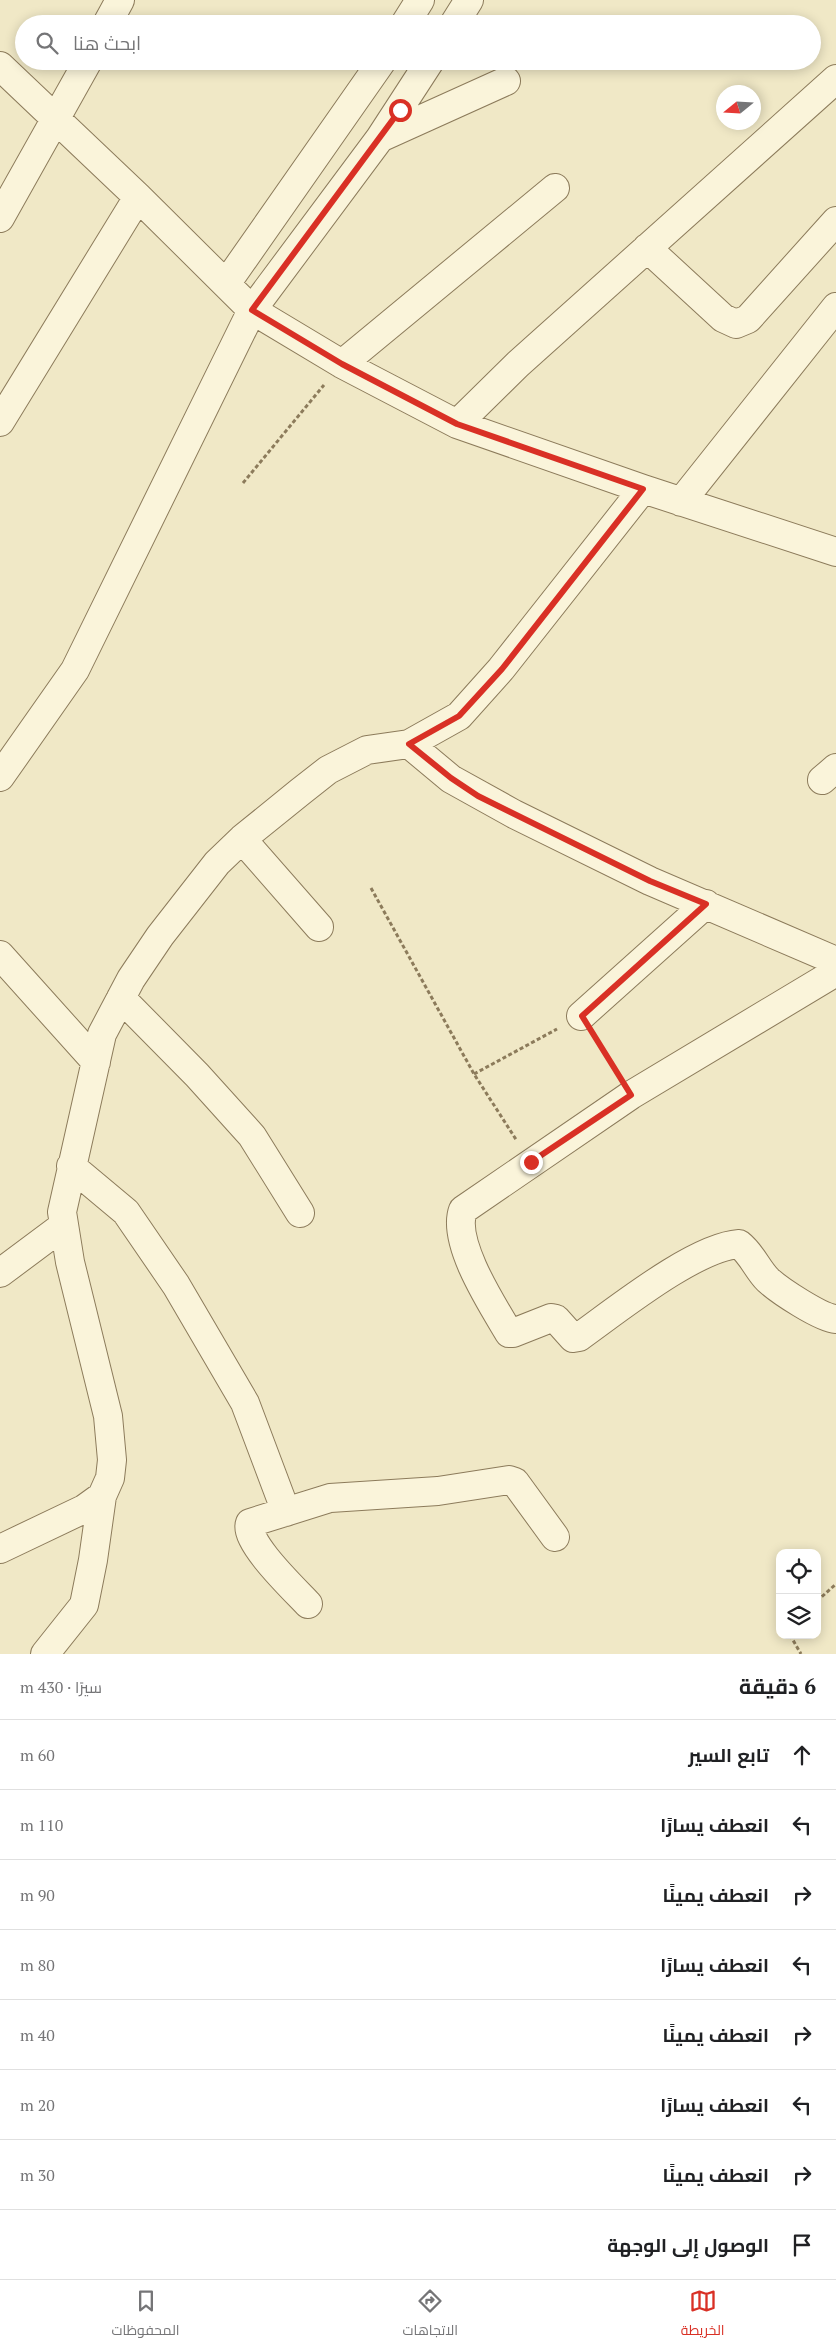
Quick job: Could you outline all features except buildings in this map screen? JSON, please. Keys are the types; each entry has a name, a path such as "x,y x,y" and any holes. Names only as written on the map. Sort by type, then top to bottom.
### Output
{"street":[{"path":"112,15 120,0"},
{"path":"411,15 420,0"},
{"path":"460,15 469,0"},
{"path":"0,66 138,197 252,310 342,364 457,424 681,502 836,552"},
{"path":"0,218 57,120 83,70"},
{"path":"226,284 376,70"},
{"path":"0,777 76,670 252,310 380,138 424,70"},
{"path":"457,424 518,364 836,79"},
{"path":"380,138 506,81"},
{"path":"342,364 555,188"},
{"path":"0,422 138,197"},
{"path":"648,248 723,318 736,324 748,319 836,221"},
{"path":"681,502 836,307"},
{"path":"45,1654 84,1604 93,1560 102,1496 110,1478 112,1460 108,1416 70,1262 62,1212 102,1034 131,979 160,936 217,864 242,839 328,770 367,750 409,744 459,716 502,669 643,489"},
{"path":"409,744 451,778 478,796 650,881 836,961"},
{"path":"242,839 319,927"},
{"path":"582,1016 706,904"},
{"path":"0,955 96,1062"},
{"path":"836,972 631,1095 463,1210 461,1216 461,1230 476,1277 509,1333 513,1334 551,1318 556,1320 573,1338 579,1337 659,1280 689,1262 726,1244 739,1244 747,1250 768,1279 824,1316 836,1319"},
{"path":"122,998 197,1075 252,1136 300,1213"},
{"path":"71,1166 126,1212 176,1285 245,1403 286,1512"},
{"path":"0,1273 63,1226"},
{"path":"308,1604 264,1556 249,1533 250,1523 330,1498 438,1491 508,1480 514,1482 555,1537"},
{"path":"0,1549 84,1509 102,1496"}],"path":[{"path":"244,483 342,364"},
{"path":"371,888 474,1074 531,1162"},
{"path":"474,1074 582,1016 631,1095"},
{"path":"821,1597 836,1584"},
{"path":"793,1639 802,1654"}],"route":[{"path":"400,110 346,186 252,310 342,364 457,424 643,489 502,669 459,716 409,744 431,763 478,796 650,881 706,904 582,1016 631,1095 531,1162"}]}
